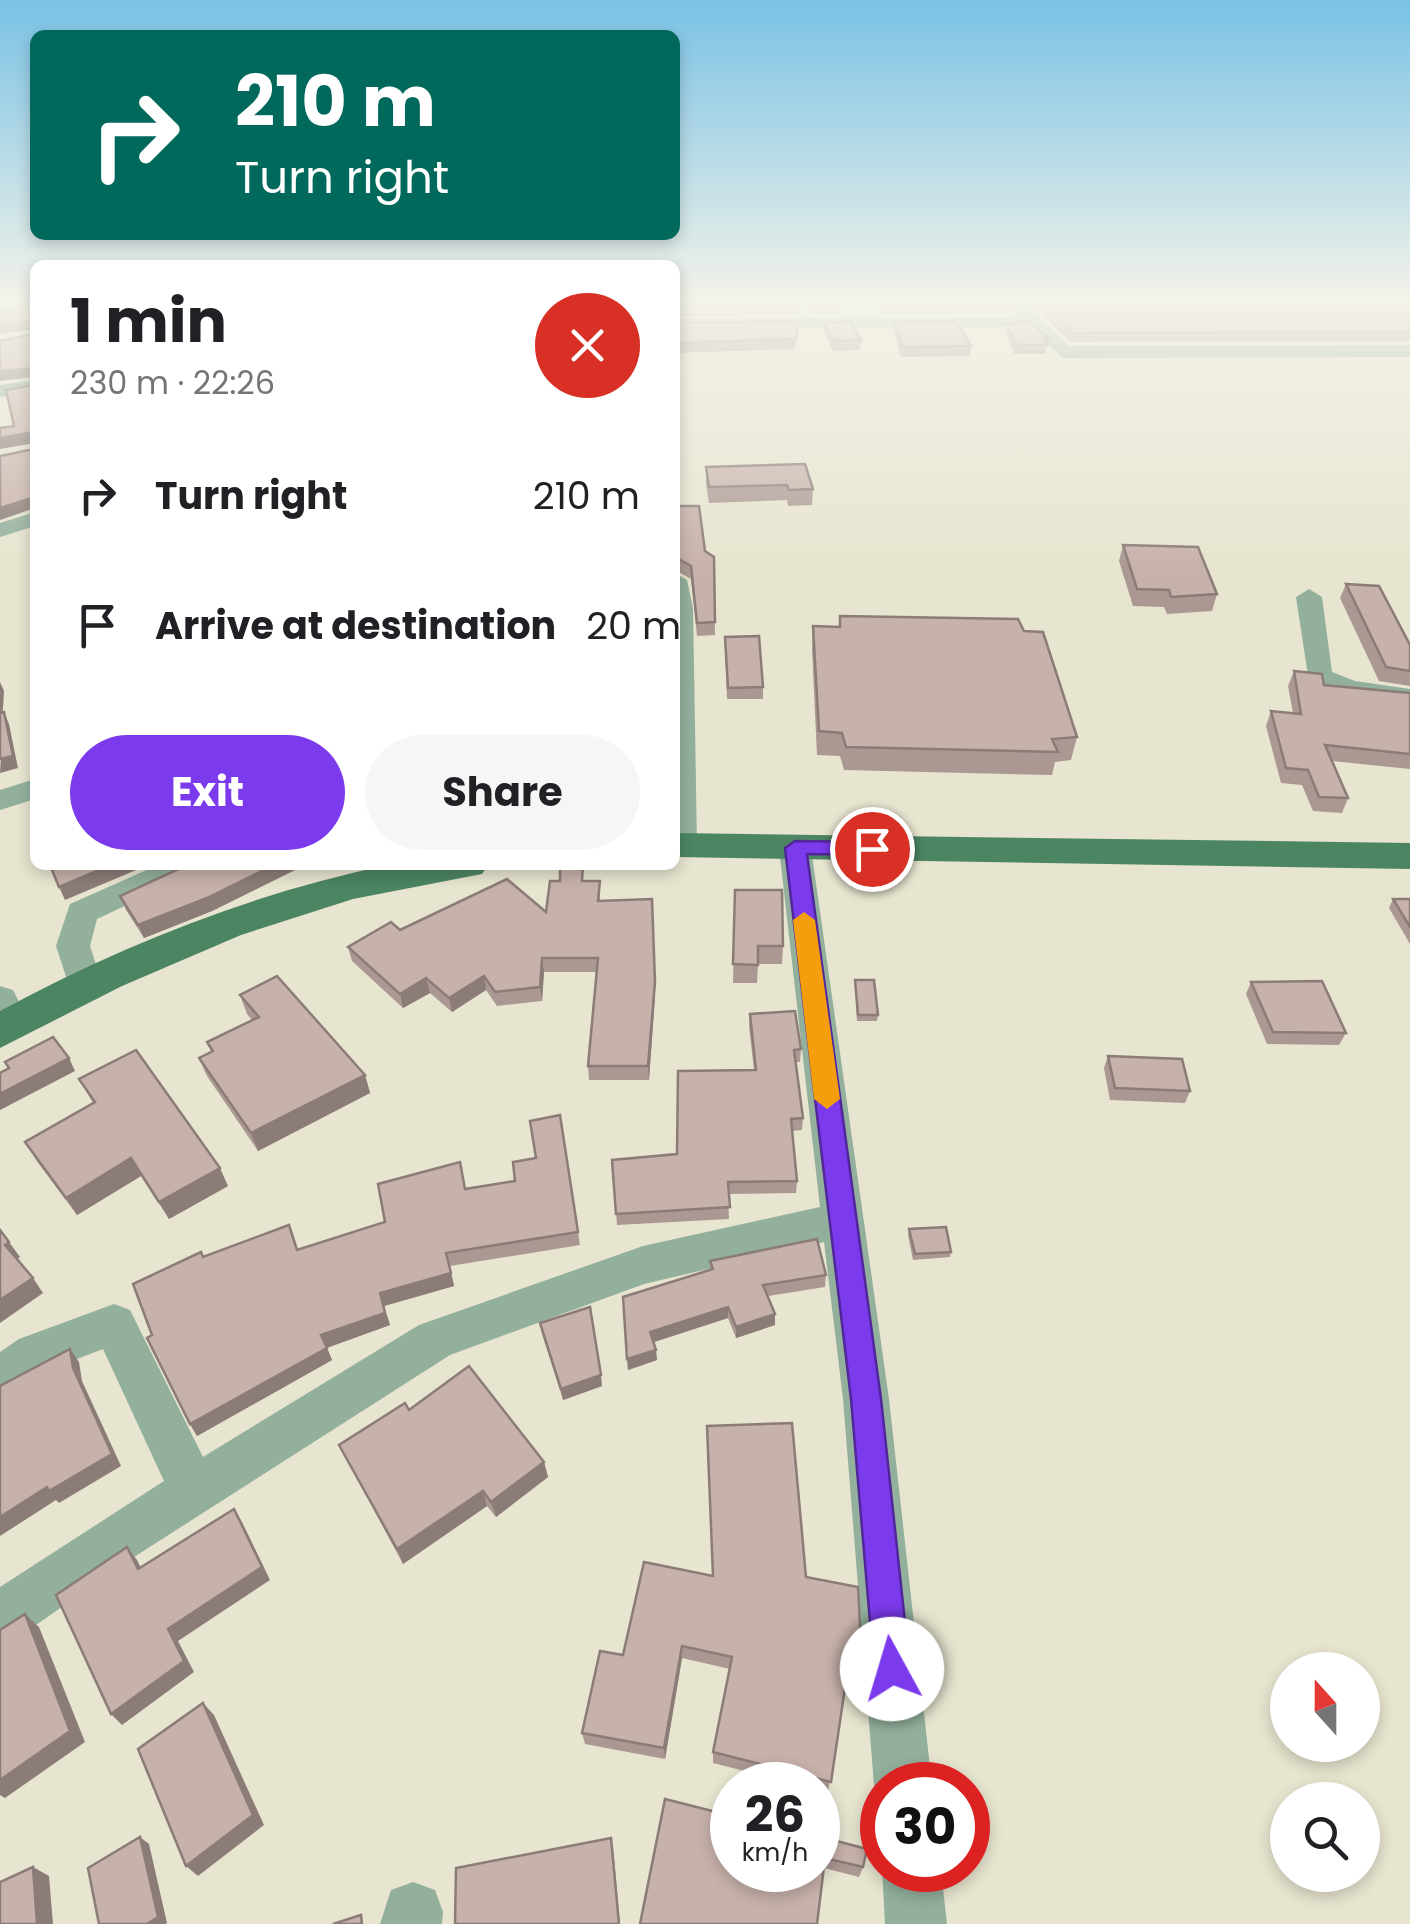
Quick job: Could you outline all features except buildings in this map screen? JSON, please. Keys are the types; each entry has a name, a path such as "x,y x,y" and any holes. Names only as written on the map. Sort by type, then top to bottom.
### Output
{"main road":[{"path":"680,845 1410,856"},
{"path":"4,1018 86,989 162,952 357,873 388,870"}],"street":[{"path":"0,530 30,521"},
{"path":"1310,597 1320,676 1349,689 1410,697"},
{"path":"0,802 30,790"},
{"path":"795,848 866,1399 901,1762"},
{"path":"86,989 73,946 82,912 175,870"},
{"path":"0,1618 434,1340 643,1265 842,1220"},
{"path":"0,1378 35,1354 114,1324 194,1491"},
{"path":"914,1892 916,1924"}],"slow traffic":[{"path":"804,920 827,1099"}],"route":[{"path":"872,849 795,848 866,1399 892,1669"}]}
